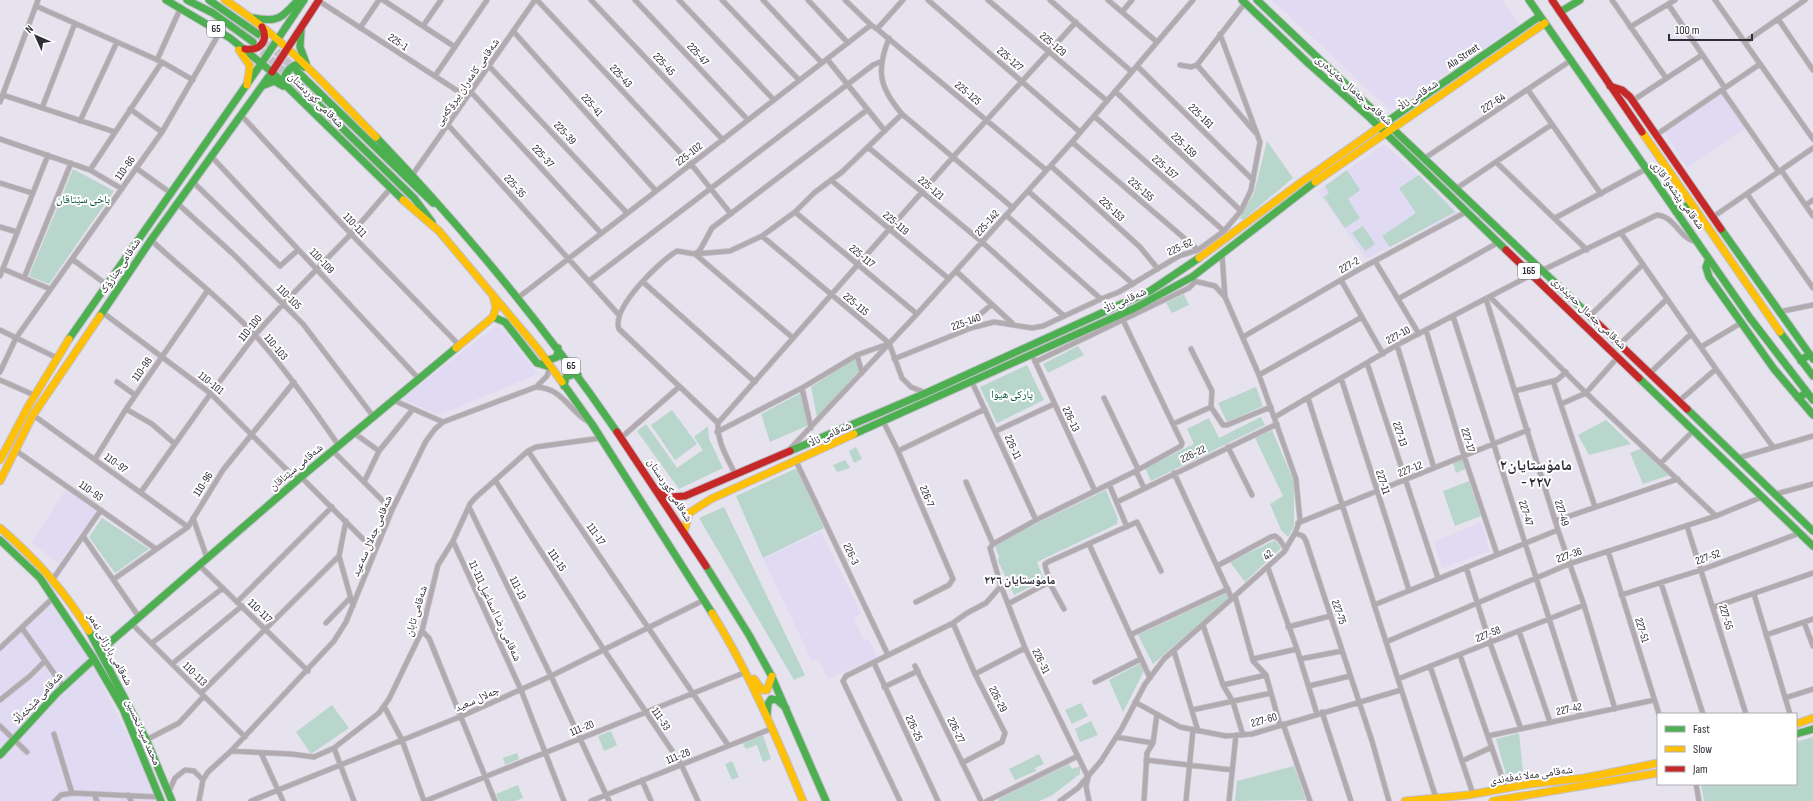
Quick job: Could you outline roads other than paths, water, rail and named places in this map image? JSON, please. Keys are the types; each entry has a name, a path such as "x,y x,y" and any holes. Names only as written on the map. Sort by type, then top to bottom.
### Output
{"main road":[{"name":"شەقامی کوردستان","path":"166,0 181,7 245,49 272,72 390,190 439,231"},
{"name":"65","path":"187,0 213,13 253,42"},
{"name":"65","path":"209,0 258,34"},
{"name":"شەقامی کوردستان","path":"226,0 235,2 278,39 413,174 519,297 558,348 622,437 744,625 772,676 788,710 826,800"},
{"path":"254,19 276,21 282,18 298,0"},
{"name":"شەقامی چنارۆک","path":"0,460 12,433 57,358 107,284 172,194 262,64 304,0"},
{"name":"شەقامی جەمال حەیدەری","path":"1257,0 1543,270 1813,531"},
{"name":"شەقامی پێشەوا قازی","path":"1529,0 1758,330 1813,400"},
{"name":"شەقامی پێشەوا قازی","path":"1552,0 1690,204 1813,376"},
{"path":"1560,12 1580,0"},
{"path":"312,72 302,55 299,40 301,30 319,1"},
{"name":"شەقامی جەمال حەیدەری","path":"1244,1 1384,132 1812,543"},
{"name":"Ala Street","path":"1378,127 1389,124 1540,16"},
{"name":"شەقامی چنارۆک","path":"0,481 33,415 150,240 272,72 308,18"},
{"path":"245,49 258,49 266,37 265,32 254,19"},
{"name":"شه‌قامی ئاڵا","path":"684,532 687,516 694,508 723,493 1135,308 1185,281 1302,191 1384,132 1389,124 1545,23"},
{"path":"222,33 244,55 250,64 252,72 247,85"},
{"path":"283,84 287,71 296,64 302,65 312,72"},
{"name":"شەقامی کوردستان","path":"297,71 418,190 451,218"},
{"name":"شەقامی کوردستان","path":"290,77 414,198 439,231 545,359 592,424 730,642 773,728 803,801"},
{"path":"262,86 274,81 289,89"},
{"path":"1610,86 1622,90 1632,101 1778,312 1812,355 1801,361"},
{"name":"شه‌قامی ئاڵا","path":"658,492 672,497 685,496 926,392 1150,290 1186,270 1285,194 1378,127"},
{"path":"1676,212 1690,204"},
{"path":"1709,259 1706,267 1707,274 1774,369 1813,415"},
{"path":"493,296 496,308 493,317 505,322 536,364 550,367"},
{"name":"شەقامی سێتاقان","path":"100,651 299,478 493,317"},
{"path":"1598,337 1605,330"},
{"path":"545,359 549,360 557,357 558,348"},
{"path":"979,368 984,377"},
{"path":"564,386 564,381 569,374 578,375"},
{"path":"1798,398 1806,393"},
{"path":"866,418 870,427"},
{"name":"شەقامی بارزانی نەمر","path":"0,528 28,552 53,579 79,614 146,740 172,801"},
{"name":"محمد سید تحسین","path":"0,540 26,563 53,598 94,660 123,709 160,799"},
{"path":"730,642 762,690 767,690 769,688 772,676"},
{"name":"شەقامی شێخەڵڵا","path":"0,755 63,686 94,660"},
{"path":"767,716 768,704 771,699 777,700 788,710"},
{"path":"1797,724 1813,718"},
{"path":"1797,734 1813,728"},
{"name":"شەقامی مەلا ئەفەندی","path":"1406,801 1473,794 1530,784 1584,778 1657,763"},
{"name":"شەقامی مەلا ئەفەندی","path":"1493,801 1532,798 1657,773"},
{"path":"1584,778 1584,787"}],"street":[{"path":"0,102 38,0"},
{"path":"360,28 378,0"},
{"path":"383,0 455,47"},
{"path":"423,26 441,0"},
{"name":"شه‌قامی كامەران بیرۆكەیی","path":"413,174 536,0"},
{"name":"225-43","path":"536,0 691,164 731,214"},
{"name":"225-45","path":"591,0 723,140"},
{"name":"225-47","path":"635,0 748,120"},
{"path":"679,0 774,100"},
{"path":"722,0 799,80"},
{"path":"764,0 822,63"},
{"path":"808,0 848,43"},
{"path":"877,29 903,0"},
{"name":"225-127","path":"928,0 1080,132"},
{"name":"225-129","path":"988,0 1107,101"},
{"path":"1050,0 1132,72"},
{"path":"1108,0 1157,42"},
{"path":"1122,12 1132,0"},
{"name":"225-142","path":"788,451 812,428 1051,166 1193,0"},
{"path":"1612,0 1666,78"},
{"path":"1630,27 1675,0"},
{"path":"1715,0 1813,139"},
{"path":"1745,42 1805,0"},
{"name":"225-1","path":"319,1 467,97"},
{"path":"435,76 484,1"},
{"name":"225-125","path":"848,1 871,25 1046,170"},
{"path":"1180,65 1191,67 1197,65 1244,1"},
{"path":"1668,4 1780,171 1813,216"},
{"path":"36,6 159,61 193,80"},
{"path":"90,170 159,61 181,7"},
{"path":"1778,19 1813,70"},
{"path":"735,474 719,441 717,432 718,423 953,157 1023,82 1076,22"},
{"path":"42,108 75,23"},
{"name":"225-102","path":"519,297 871,25"},
{"name":"225-41","path":"513,31 656,191"},
{"name":"110-86","path":"0,372 16,338 162,132 222,33"},
{"name":"225-62","path":"1047,324 1119,292 1179,256 1198,250 1224,231 1241,211 1253,180 1260,142 1220,34"},
{"path":"888,38 880,62 881,77 890,99 902,114 1013,208"},
{"path":"80,121 117,42"},
{"path":"1632,101 1702,55"},
{"path":"827,59 885,131"},
{"name":"227-64","path":"1425,158 1570,61"},
{"path":"589,281 847,85 880,62"},
{"path":"1656,134 1760,64"},
{"path":"1197,65 1257,135"},
{"name":"225-39","path":"489,66 627,214"},
{"name":"225-161","path":"1137,66 1253,180"},
{"path":"1528,90 1551,125 1602,194"},
{"name":"225-159","path":"1115,91 1241,211"},
{"name":"225-37","path":"471,92 601,233"},
{"path":"3,95 115,132"},
{"path":"130,109 162,132"},
{"path":"695,254 700,250 712,228 867,110"},
{"path":"718,423 619,329 617,324 619,315 633,294 657,265 677,251 695,254 730,251 762,236 795,212 868,148 902,114"},
{"name":"110-111","path":"241,115 350,234 459,345"},
{"name":"225-157","path":"1094,116 1224,231"},
{"name":"225-35","path":"448,125 619,315"},
{"path":"1457,188 1551,125"},
{"path":"0,139 90,170 122,189"},
{"name":"225-155","path":"1072,142 1198,250"},
{"name":"225-121","path":"868,148 982,242 1064,316"},
{"path":"1712,217 1813,148"},
{"path":"0,276 48,155"},
{"name":"110-109","path":"211,156 419,378"},
{"path":"1496,162 1587,250"},
{"path":"24,278 71,163"},
{"name":"225-153","path":"1051,166 1140,247 1158,269"},
{"path":"136,168 172,194"},
{"path":"1555,218 1646,169"},
{"name":"225-119","path":"831,180 949,279"},
{"path":"193,182 280,266 298,250"},
{"path":"0,183 32,193"},
{"name":"110-100","path":"141,492 211,394 255,336 390,190"},
{"path":"1028,191 1133,284"},
{"path":"1747,194 1813,288"},
{"path":"1806,205 1813,200"},
{"name":"110-105","path":"177,203 232,253 303,324 373,416"},
{"name":"225-117","path":"795,212 917,314"},
{"name":"227-2","path":"1243,337 1375,260 1466,212"},
{"path":"1006,215 1101,299"},
{"path":"1543,270 1657,215 1666,217 1687,238 1698,242"},
{"path":"0,227 17,232"},
{"path":"1621,233 1716,369 1774,447"},
{"name":"225-115","path":"762,236 889,343"},
{"name":"110-103","path":"150,240 208,290 255,336 294,382 339,446"},
{"path":"1398,299 1499,242"},
{"path":"695,254 793,338"},
{"path":"1222,254 1225,297"},
{"path":"72,260 107,284"},
{"path":"1375,260 1419,334"},
{"path":"1590,316 1643,264"},
{"path":"3,269 50,289"},
{"path":"956,271 1013,324"},
{"name":"227-10","path":"1275,417 1398,345 1532,274"},
{"path":"1341,280 1382,354"},
{"path":"1185,281 1196,281 1215,286 1225,297"},
{"path":"1035,362 1189,288 1196,281"},
{"path":"643,282 755,382"},
{"name":"110-98","path":"95,459 135,395 208,290"},
{"name":"42","path":"1060,801 1078,788 1101,762 1135,702 1164,659 1268,568 1286,549 1300,520 1300,505 1296,479 1259,375 1225,297"},
{"path":"1488,298 1716,516"},
{"name":"227-49","path":"1488,298 1555,521 1584,605 1615,709"},
{"path":"1620,344 1667,299"},
{"path":"957,334 991,305"},
{"path":"1778,312 1813,305"},
{"name":"110-101","path":"102,312 211,394 299,478 332,507 374,550"},
{"name":"227-47","path":"1453,316 1580,716"},
{"path":"1259,375 1362,317"},
{"path":"991,546 1036,520 1137,470 1181,446 1182,443 1123,320"},
{"name":"225-140","path":"894,359 957,334 994,322 1032,328 1047,324"},
{"path":"1701,347 1741,322"},
{"path":"0,330 57,358"},
{"name":"227-17","path":"1426,330 1464,456 1497,554"},
{"path":"1650,373 1691,334"},
{"path":"717,432 802,388 857,355 889,343 899,373 905,381 911,387 926,392"},
{"path":"1398,345 1434,468"},
{"path":"1192,349 1212,391 1211,407 1220,422 1227,426 1271,407"},
{"name":"226-13","path":"1031,354 1095,491"},
{"path":"857,355 862,373"},
{"path":"1561,404 1586,393 1618,357"},
{"name":"227-13","path":"1367,363 1438,578"},
{"path":"536,387 547,376 550,367"},
{"path":"1679,401 1716,369"},
{"path":"1515,391 1553,381 1566,372"},
{"name":"227-11","path":"1341,378 1376,492 1409,590"},
{"path":"0,380 34,395"},
{"path":"1553,381 1595,507"},
{"path":"117,382 135,395"},
{"name":"110-96","path":"114,579 156,549 176,537 188,527 223,470 294,382"},
{"name":"226-11","path":"972,382 1036,520"},
{"path":"536,387 546,387 556,392 580,417 592,424"},
{"name":"شەقامی جەلال سەعید","path":"203,780 208,772 245,737 308,671 334,640 346,622 354,606 374,550 392,510 426,441 435,429 443,422 536,387"},
{"path":"622,437 679,387"},
{"path":"802,388 812,428"},
{"path":"1104,398 1144,488"},
{"path":"1308,398 1436,798"},
{"path":"393,400 443,422"},
{"path":"996,431 1054,404"},
{"path":"1173,424 1211,407"},
{"path":"898,451 985,408"},
{"path":"126,409 152,424 175,444"},
{"path":"364,482 379,451 413,409"},
{"name":"110-97","path":"33,415 188,527"},
{"name":"226-7","path":"883,421 898,451 953,579 949,585 916,602"},
{"name":"226-22","path":"1117,502 1277,424"},
{"name":"227-12","path":"1298,523 1528,430"},
{"path":"1661,463 1694,430"},
{"path":"354,433 379,451"},
{"path":"1738,458 1813,436"},
{"name":"شەقامی تابان","path":"231,751 292,754 311,757 318,756 334,748 371,720 384,706 422,631 438,565 475,498 528,451 541,445 601,438"},
{"path":"1228,447 1252,495"},
{"name":"110-93","path":"15,450 156,549"},
{"path":"333,451 392,510"},
{"name":"111-17","path":"528,451 694,692 728,745"},
{"name":"226-3","path":"796,461 888,655"},
{"path":"1174,474 1228,589 1234,598 1253,659 1266,675 1282,725 1310,801"},
{"path":"1555,521 1678,479"},
{"name":"111-15","path":"495,480 604,650"},
{"name":"226-31","path":"966,482 991,546 1001,586 1025,648 1088,776"},
{"path":"1109,484 1126,527"},
{"path":"1776,494 1813,484"},
{"name":"227-36","path":"1386,642 1569,564 1716,516 1762,496"},
{"path":"237,602 332,507"},
{"name":"111-13","path":"469,508 551,676 609,801"},
{"path":"53,579 101,510"},
{"path":"193,518 207,558"},
{"path":"346,521 340,556 350,598 354,606"},
{"path":"1064,609 1050,580 1045,564 1134,522 1139,523 1161,571"},
{"name":"227-55","path":"1687,526 1714,607 1746,713"},
{"path":"1374,605 1558,530"},
{"name":"227-75","path":"1295,533 1303,536 1306,541 1375,751 1389,801"},
{"name":"227-52","path":"1622,595 1701,570 1800,533"},
{"path":"83,536 139,617"},
{"path":"1217,566 1275,536 1286,549"},
{"name":"شەقامی رضا اسماعيل 111-11","path":"453,540 521,690 564,801"},
{"path":"1089,544 1150,678"},
{"name":"227-51","path":"1608,551 1659,713"},
{"path":"146,740 179,722 265,629 340,556"},
{"name":"110-117","path":"199,565 308,671"},
{"path":"1466,567 1490,643 1521,729"},
{"path":"1268,568 1297,649 1308,686 1320,713 1351,801"},
{"path":"1714,607 1813,573"},
{"path":"1008,604 1050,580"},
{"path":"1661,583 1703,713"},
{"path":"900,801 843,682 846,676 953,623 967,613 986,603 1001,586"},
{"path":"152,643 223,588"},
{"path":"1130,635 1228,589"},
{"path":"1754,594 1790,713"},
{"path":"0,648 53,598"},
{"path":"326,623 350,598"},
{"name":"جه‌لال سعید","path":"251,801 462,716 521,690 704,600"},
{"name":"227-58","path":"1398,679 1584,605"},
{"path":"172,664 242,606"},
{"path":"1288,627 1330,616"},
{"path":"1766,635 1813,619"},
{"path":"1804,622 1813,646"},
{"name":"226-29","path":"953,623 975,674 1005,732 1002,742 962,764"},
{"name":"110-113","path":"132,624 245,737"},
{"path":"1203,625 1223,685 1233,702 1243,735"},
{"path":"22,628 63,686"},
{"path":"422,631 429,638 462,716 494,801"},
{"path":"1519,631 1550,722"},
{"path":"975,674 1025,648"},
{"path":"1253,659 1297,649"},
{"name":"111-33","path":"604,650 681,764 698,801"},
{"path":"1300,659 1342,650"},
{"path":"1174,651 1192,710 1196,731 1186,801"},
{"path":"1460,655 1506,789"},
{"path":"1095,682 1141,659"},
{"path":"0,700 30,676 45,661"},
{"name":"226-25","path":"874,663 938,801"},
{"path":"1430,666 1473,794"},
{"name":"226-27","path":"884,686 916,668 980,801"},
{"name":"111-20","path":"424,801 645,711 746,672"},
{"path":"1223,685 1266,675"},
{"path":"1308,686 1350,676"},
{"path":"1785,698 1813,689"},
{"name":"227-60","path":"1135,702 1180,727 1226,736 1252,734 1401,690"},
{"path":"1192,710 1271,693"},
{"name":"227-42","path":"1488,736 1654,700"},
{"path":"384,706 402,740 424,801"},
{"path":"1144,801 1147,753 1153,743 1157,714"},
{"path":"0,726 27,752"},
{"name":"111-28","path":"591,801 773,728"},
{"path":"54,734 72,793"},
{"path":"1229,801 1236,735"},
{"path":"1116,737 1153,743"},
{"path":"1462,761 1492,747"},
{"path":"334,748 354,801"},
{"path":"261,753 284,801"},
{"path":"987,801 1078,756"},
{"path":"1146,760 1232,770"},
{"path":"169,792 175,778 185,770 194,771 203,780 199,801"},
{"path":"1088,776 1086,786 1089,801"},
{"path":"642,780 651,801"},
{"path":"1696,785 1699,801"},
{"path":"55,801 60,795 72,793 128,795 160,799"},
{"path":"94,794 97,801"},
{"path":"60,795 63,801"},
{"path":"128,795 131,801"}],"tunnel":[{"path":"259,35 296,70"},
{"path":"253,43 290,77"}],"district":[{"name":"مامۆستایان٢ - ٢٢٧","path":"1536,474"},
{"name":"مامۆستایان ٢٢٦","path":"1020,580"}],"park label":[{"name":"باخی سێتاقان","path":"83,199"},
{"name":"پاركی هیوا","path":"1012,394"}]}
